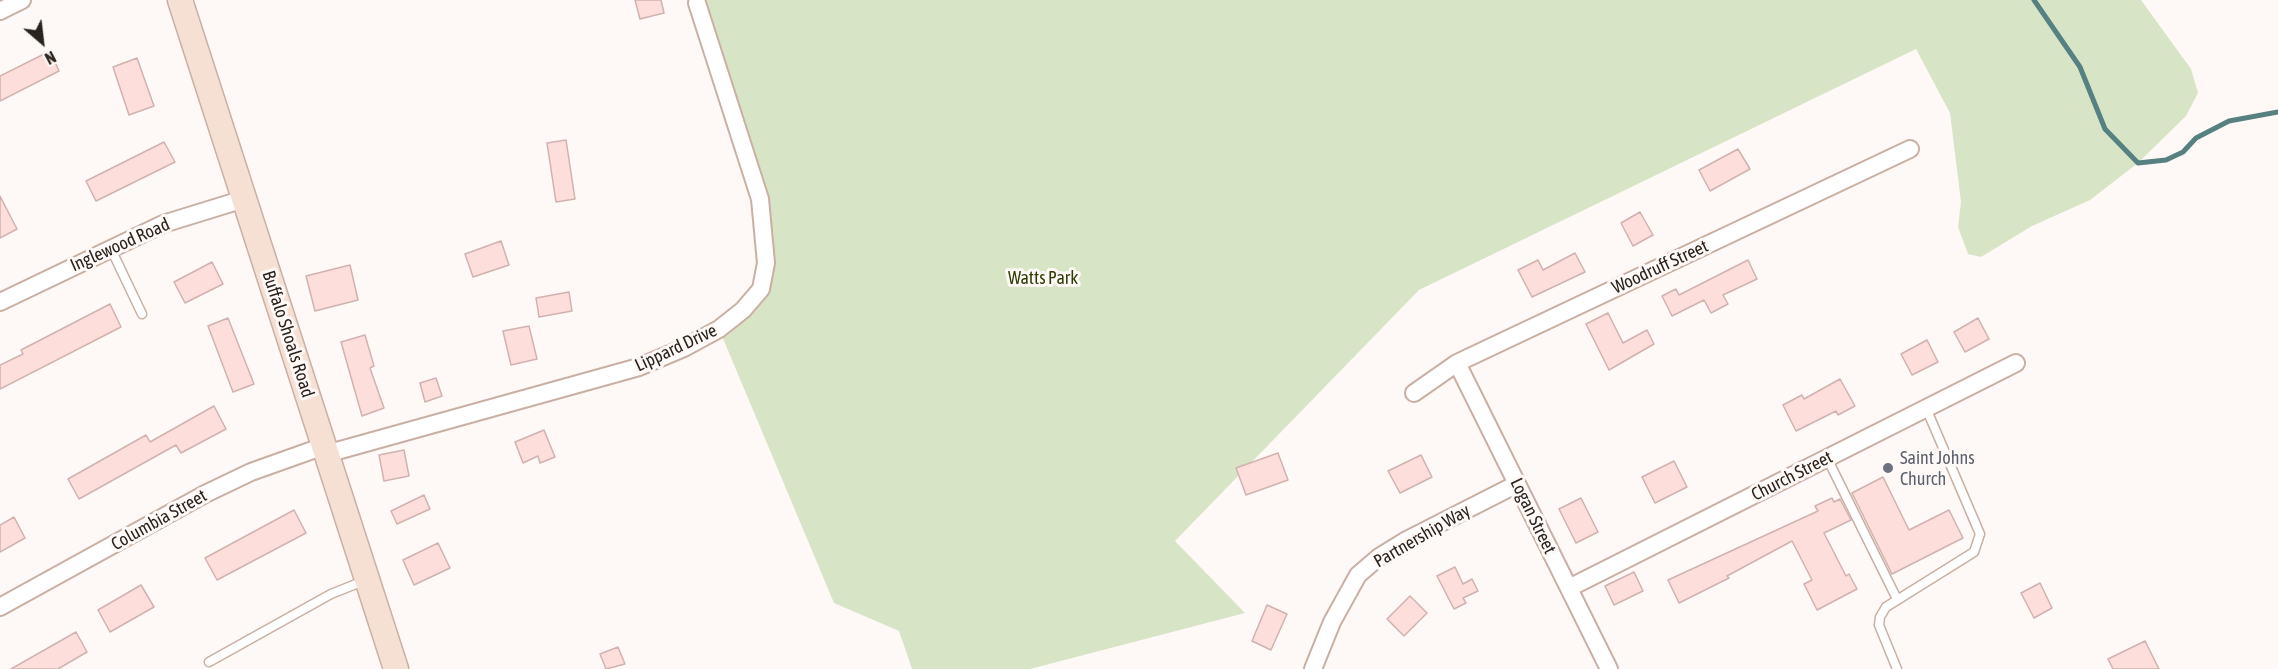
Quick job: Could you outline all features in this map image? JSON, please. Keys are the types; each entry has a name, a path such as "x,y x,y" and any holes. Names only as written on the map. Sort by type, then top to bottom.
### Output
{"street":[{"path":"0,11 22,0"},
{"name":"Buffalo Shoals Road","path":"180,0 396,669"},
{"name":"Lippard Drive","path":"325,450 639,367 684,348 719,329 743,310 761,289 766,263 760,199 697,3"},
{"name":"Woodruff Street","path":"1414,393 1457,363 1910,149"},
{"name":"Inglewood Road","path":"0,302 163,224 244,200"},
{"name":"Logan Street","path":"1457,363 1609,669"},
{"name":"Church Street","path":"1569,588 2016,363"},
{"name":"Columbia Street","path":"0,607 205,494 251,472 325,450"},
{"name":"Partnership Way","path":"1313,669 1332,622 1358,575 1379,557 1405,541 1517,484"}],"lane":[{"path":"111,249 142,314"},
{"path":"1897,669 1879,625 1880,617 1886,607 1974,552 1980,534 1926,408"},
{"path":"1827,458 1897,599"},
{"path":"209,662 331,594 367,580"}],"green space":[{"name":"Watts Park","path":"696,0 2141,0 2191,69 2198,93 2186,116 2138,163 2090,200 2032,226 1981,257 1968,254 1958,227 1961,202 1950,113 1916,49 1419,290 1175,541 1245,613 1030,669 912,669 899,631 834,603 719,329 761,289 765,238"}],"building":[{"path":"635,0 661,0 664,13 640,19"},
{"path":"50,51 59,71 0,101 0,76"},
{"path":"137,58 154,106 129,115 113,67"},
{"path":"566,140 575,199 556,202 547,143"},
{"path":"164,142 175,162 96,201 86,181"},
{"path":"1738,149 1750,169 1710,191 1699,170"},
{"path":"0,196 17,229 0,238"},
{"path":"1640,212 1653,235 1633,246 1621,223"},
{"path":"501,241 509,265 473,277 465,254"},
{"path":"1575,253 1585,272 1532,297 1518,270 1538,260 1543,270"},
{"path":"1748,260 1757,279 1723,295 1728,304 1711,313 1704,300 1672,316 1662,296 1676,289 1679,295"},
{"path":"212,262 223,284 185,303 174,282"},
{"path":"350,265 358,300 315,311 306,276"},
{"path":"569,292 572,311 539,317 536,298"},
{"path":"110,304 121,327 0,389 0,365 23,354 21,350"},
{"path":"1608,313 1623,343 1647,330 1654,344 1609,370 1586,324"},
{"path":"228,318 254,384 233,392 208,326"},
{"path":"1978,318 1989,339 1965,352 1954,332"},
{"path":"529,326 537,359 511,365 503,331"},
{"path":"365,335 374,366 370,368 384,408 362,416 341,342"},
{"path":"1927,340 1938,362 1912,375 1901,354"},
{"path":"436,378 442,396 425,402 420,383"},
{"path":"1840,379 1855,406 1838,415 1836,411 1796,431 1783,405 1802,395 1804,399"},
{"path":"214,406 226,429 181,453 176,445 79,499 68,479 146,435 150,442"},
{"path":"544,430 555,457 540,463 538,456 523,463 515,442"},
{"path":"404,450 409,476 384,481 379,455"},
{"path":"1278,453 1288,480 1246,495 1236,468"},
{"path":"1421,455 1432,477 1400,493 1388,471"},
{"path":"1674,461 1687,487 1655,503 1642,477"},
{"path":"1883,477 1909,530 1949,510 1963,538 1892,574 1852,493"},
{"path":"424,495 430,509 397,524 391,511"},
{"path":"1581,498 1598,532 1576,543 1559,509"},
{"path":"1832,498 1834,502 1840,499 1851,520 1824,533 1846,576 1849,574 1857,589 1817,610 1804,584 1812,580 1792,541 1727,576 1729,578 1679,603 1668,580 1818,511 1815,506"},
{"path":"294,510 306,533 217,580 205,558"},
{"path":"14,517 25,538 0,552 0,525"},
{"path":"438,543 450,568 414,585 403,560"},
{"path":"1455,567 1463,584 1472,579 1478,591 1463,598 1466,603 1454,609 1437,576"},
{"path":"1634,572 1643,591 1614,605 1605,586"},
{"path":"2040,583 2052,608 2034,618 2021,593"},
{"path":"141,585 154,607 110,632 98,610"},
{"path":"1410,596 1427,613 1404,636 1387,619"},
{"path":"1267,605 1287,614 1271,650 1252,641"},
{"path":"76,632 87,652 58,669 11,669"},
{"path":"2145,641 2159,669 2113,669 2108,659"},
{"path":"618,647 625,664 606,669 600,654"}],"waterway":[{"path":"2034,0 2080,67 2105,129 2138,163 2166,160 2183,152 2196,138 2229,121 2278,112"}],"place":[{"name":"Saint Johns Church","path":"1888,468"}]}
